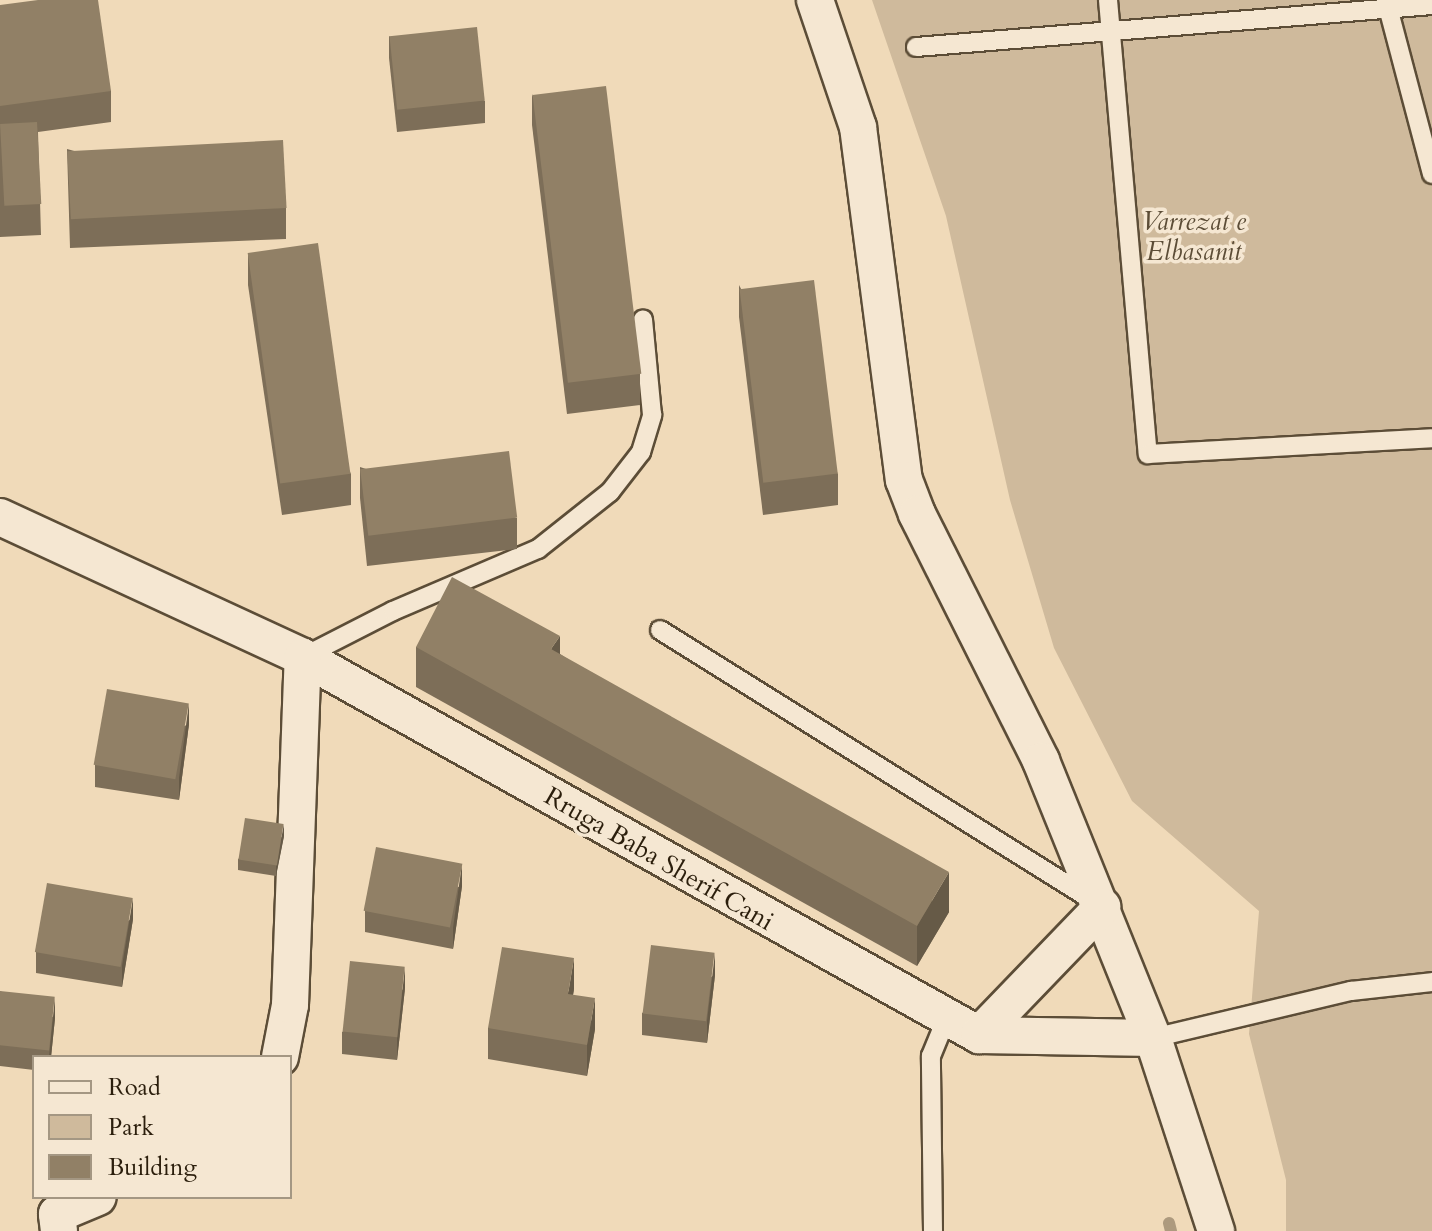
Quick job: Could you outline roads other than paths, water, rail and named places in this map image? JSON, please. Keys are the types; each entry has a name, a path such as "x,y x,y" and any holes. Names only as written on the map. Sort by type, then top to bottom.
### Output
{"street":[{"path":"815,0 858,127 904,480 1041,761 1102,907 1153,1038 1216,1231"},
{"name":"Rruga Baba Sherif Cani","path":"0,517 303,657 979,1035 1153,1038"},
{"path":"280,1055 290,1005 303,657"},
{"path":"979,1035 1102,907"},
{"path":"59,1231 57,1214 93,1199"}],"lane":[{"path":"1108,0 1148,454 1432,438"},
{"path":"1388,5 1432,174"},
{"path":"916,47 1388,5 1432,5"},
{"path":"303,657 393,611 538,549 610,492 641,452 652,415 643,319"},
{"path":"660,630 1102,907"},
{"path":"1153,1038 1351,991 1432,982"},
{"path":"933,1231 931,1056 947,1017"}],"waterway":[{"path":"1169,1223 1171,1231"}],"park label":[{"name":"Varrezat e Elbasanit","path":"1194,237"}]}
